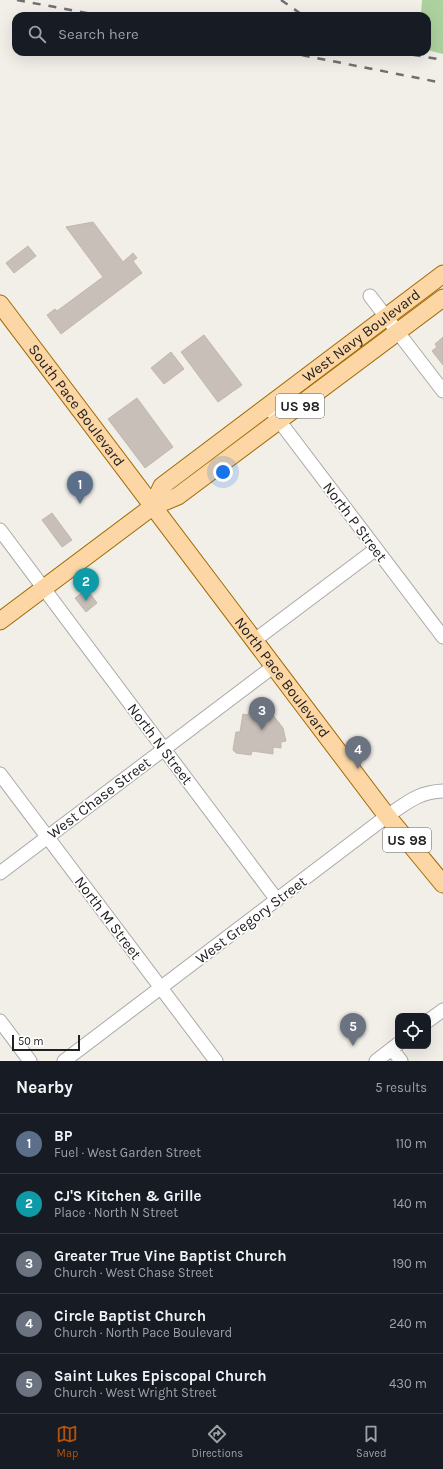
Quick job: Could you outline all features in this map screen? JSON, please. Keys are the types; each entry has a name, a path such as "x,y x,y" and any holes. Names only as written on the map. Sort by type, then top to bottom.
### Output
{"main road":[{"name":"West Navy Boulevard","path":"152,507 162,486 443,274"},
{"name":"West Navy Boulevard","path":"152,507 178,496 443,298"},
{"name":"South Pace Boulevard","path":"0,304 152,507"},
{"path":"0,621 152,507"},
{"name":"North Pace Boulevard","path":"152,507 255,640 387,816 443,884"}],"street":[{"path":"370,296 443,391"},
{"name":"North P Street","path":"267,406 443,637"},
{"name":"North N Street","path":"0,530 277,900"},
{"path":"255,640 376,549"},
{"name":"West Chase Street","path":"0,873 274,666"},
{"name":"North M Street","path":"0,774 216,1061"},
{"name":"West Gregory Street","path":"64,1061 387,816 414,798 424,794 443,792"},
{"path":"431,1019 443,1010"},
{"path":"0,1021 30,1061"},
{"path":"376,1061 395,1047"},
{"path":"396,1049 401,1061"}],"green space":[{"path":"422,0 443,0 443,54 431,51 431,12 421,12"}],"building":[{"path":"93,222 123,262 133,253 137,258 133,261 142,273 61,334 47,315 55,309 57,311 103,277 66,227"},
{"path":"28,246 36,256 14,273 6,263"},
{"path":"204,335 242,385 218,402 181,352"},
{"path":"443,337 443,365 432,351 437,347 435,344"},
{"path":"171,352 184,369 164,384 151,368"},
{"path":"137,398 173,447 145,468 108,419"},
{"path":"52,513 72,540 62,547 42,520"},
{"path":"87,589 97,603 86,612 75,598"},
{"path":"259,704 269,710 283,728 286,741 281,742 281,748 273,747 273,754 252,751 251,755 236,753 233,750 236,732 240,732 243,714 248,715 250,708 255,710"}],"railway":[{"path":"17,0 82,12"},
{"path":"281,0 298,12"},
{"path":"306,56 443,83"},
{"path":"420,56 443,60"}],"place":[{"name":"BP","path":"80,504"},
{"name":"CJ'S Kitchen & Grille","path":"86,601"},
{"name":"Greater True Vine Baptist Church","path":"262,730"},
{"name":"Circle Baptist Church","path":"358,769"},
{"name":"Saint Lukes Episcopal Church","path":"353,1046"}]}
